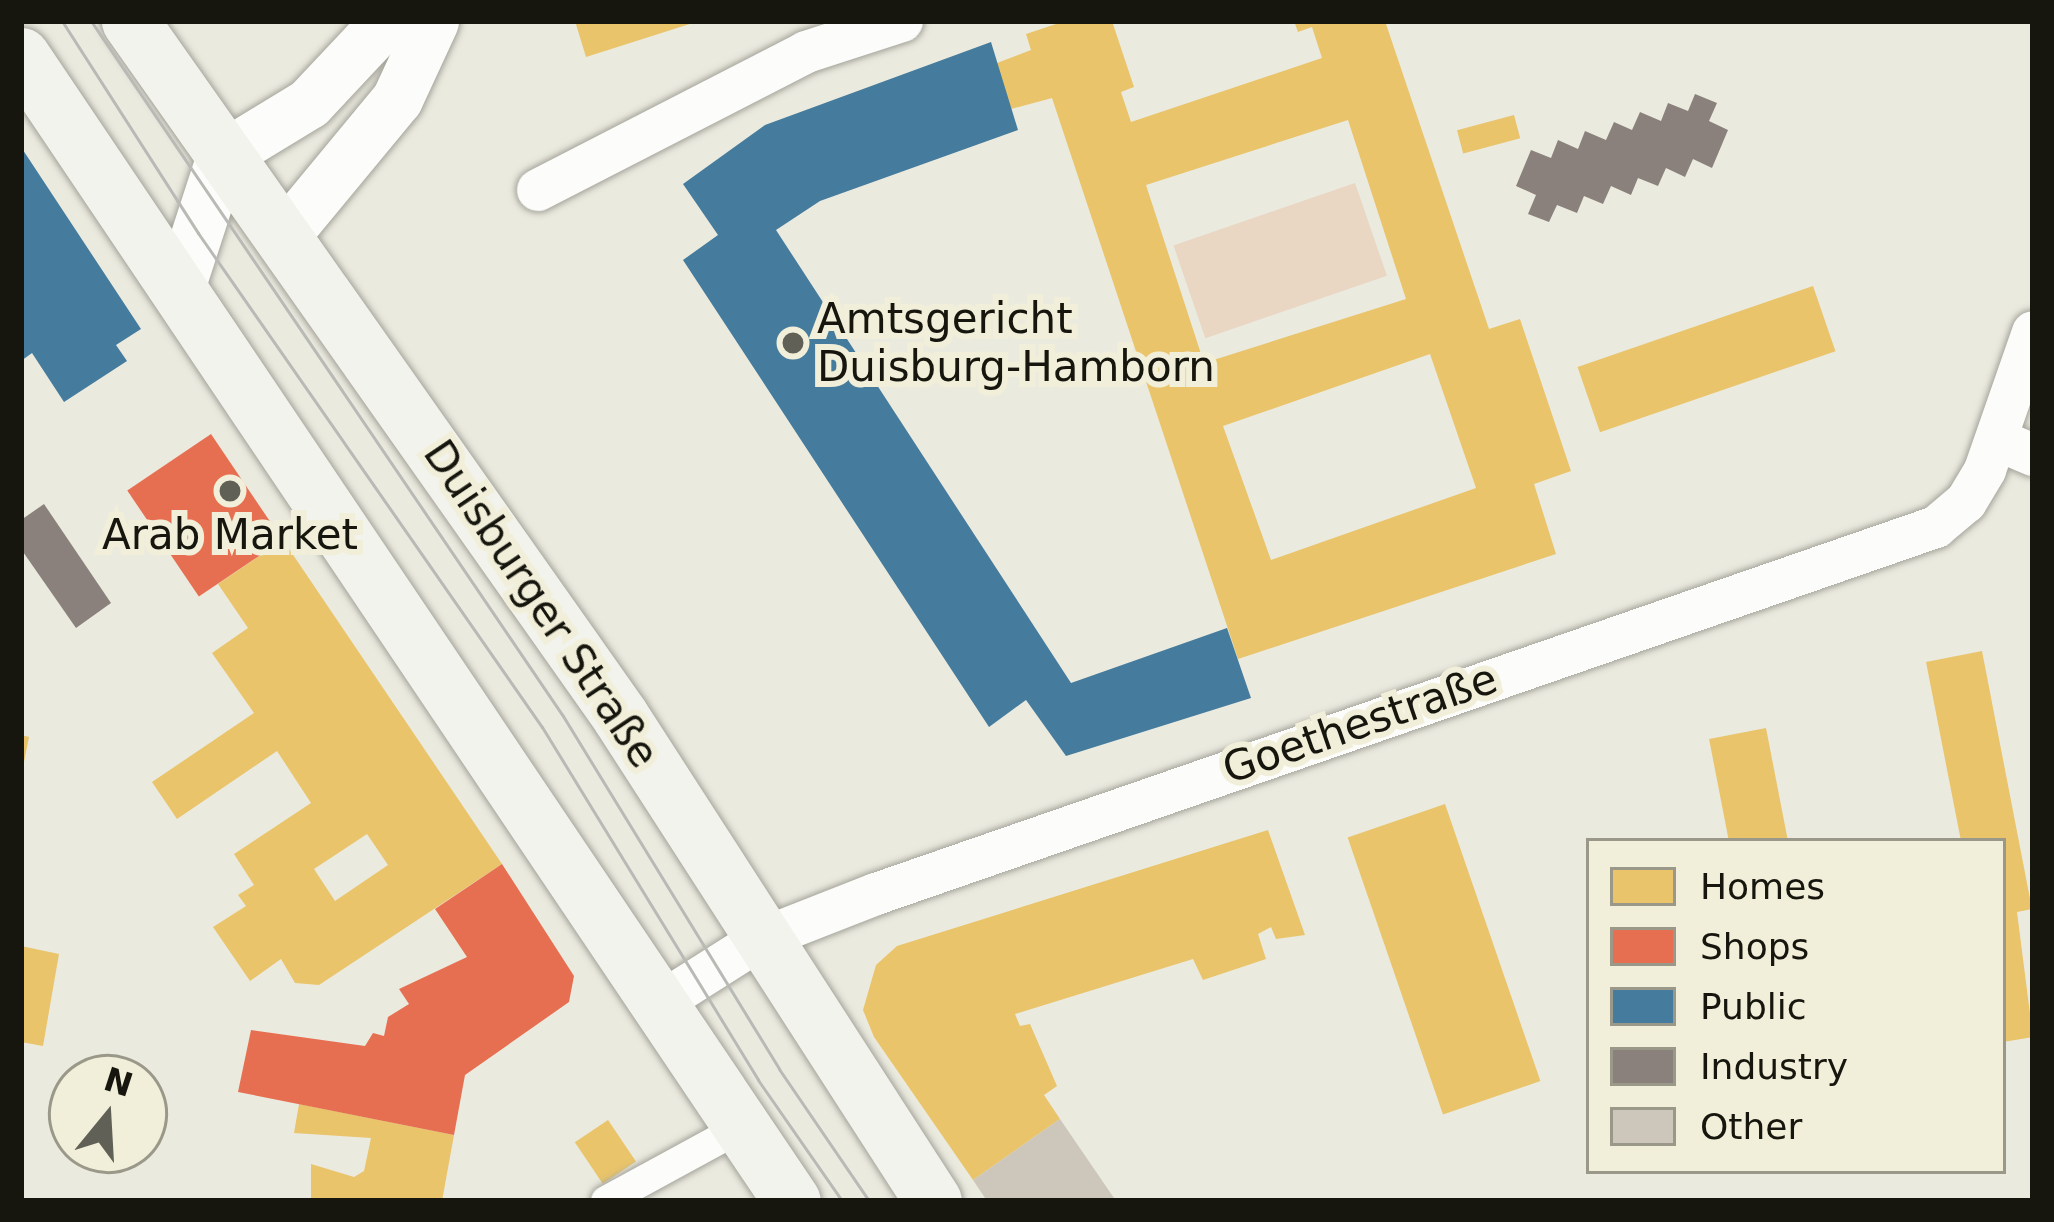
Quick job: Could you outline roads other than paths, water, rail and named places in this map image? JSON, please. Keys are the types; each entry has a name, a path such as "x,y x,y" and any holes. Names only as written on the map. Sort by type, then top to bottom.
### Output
{"main road":[{"name":"Duisburger Straße","path":"130,21 620,716 933,1201"},
{"path":"21,56 792,1201"}],"street":[{"path":"179,288 222,156 310,103 386,21"},
{"path":"282,238 397,99 433,21"},
{"path":"538,190 806,52 902,21"},
{"name":"Goethestraße","path":"659,1003 761,939 1936,527 2016,448 2033,332"},
{"path":"606,1201 742,1127"}],"tram line":[{"path":"62,21 198,233 542,727 758,1080 842,1201"},
{"path":"91,21 563,716 779,1069 869,1201"}],"place":[{"name":"Amtsgericht Duisburg-Hamborn","path":"793,343"},
{"name":"Arab Market","path":"230,491"}]}
